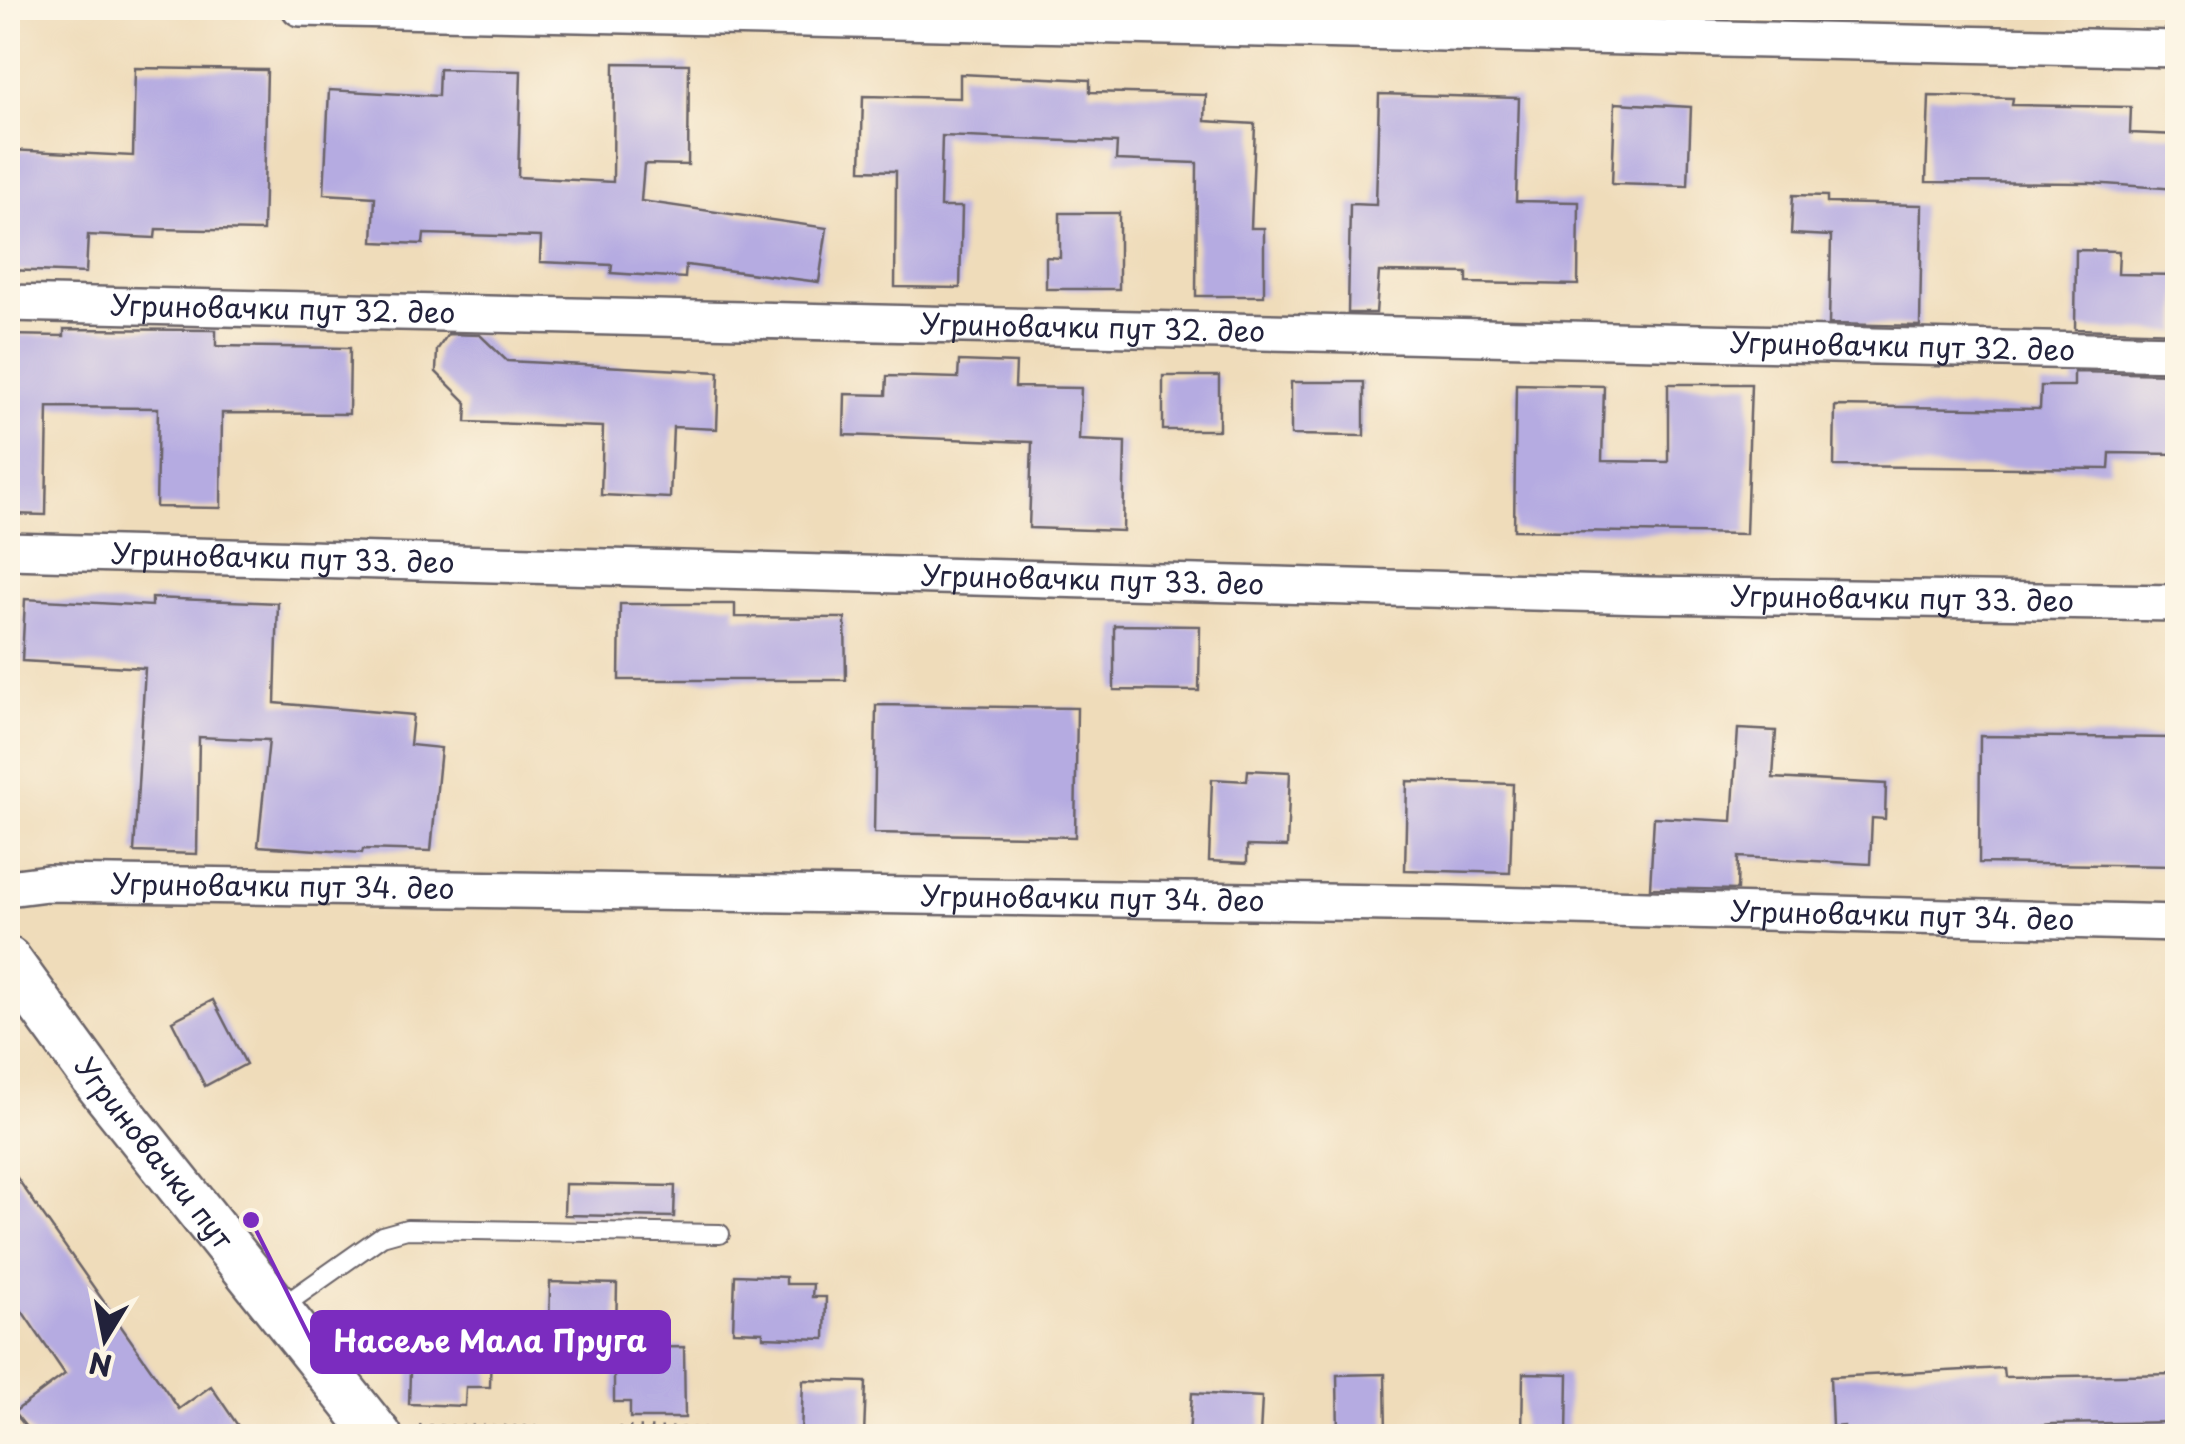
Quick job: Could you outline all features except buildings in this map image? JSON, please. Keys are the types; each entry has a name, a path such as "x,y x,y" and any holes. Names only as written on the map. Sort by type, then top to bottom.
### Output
{"street":[{"path":"300,8 2178,50"},
{"name":"Угриновачки пут 32. део","path":"8,303 2178,354"},
{"name":"Угриновачки пут 33. део","path":"8,551 1648,595 2178,602"},
{"name":"Угриновачки пут 34. део","path":"8,888 47,883 1394,904 2178,923"},
{"name":"Угриновачки пут","path":"8,960 99,1085 278,1310 393,1432"}],"lane":[{"path":"278,1310 382,1236 407,1229 720,1234"}],"path":[{"path":"393,1432 723,1430"}],"place":[{"name":"Насеље Мала Пруга","path":"251,1220"}]}
